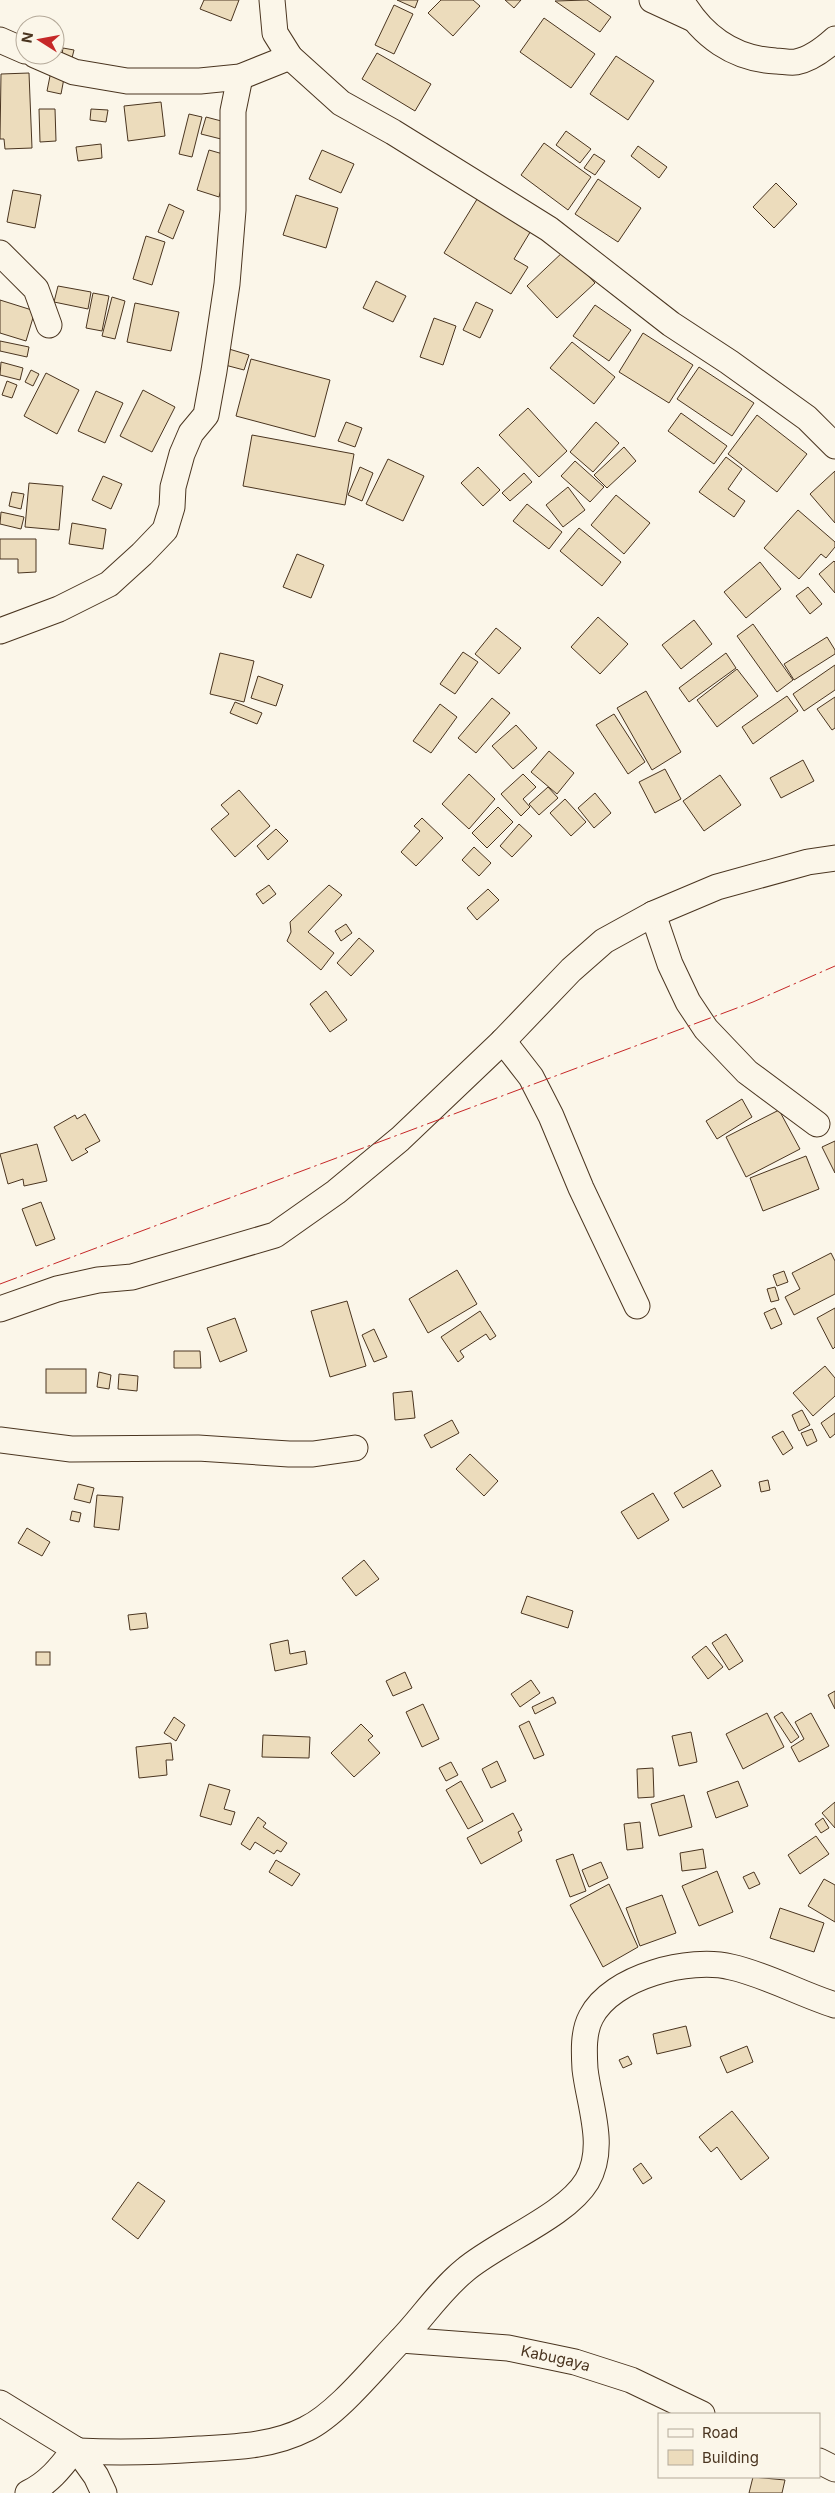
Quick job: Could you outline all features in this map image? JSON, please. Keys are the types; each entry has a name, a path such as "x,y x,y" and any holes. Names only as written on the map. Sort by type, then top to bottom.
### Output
{"street":[{"path":"272,0 275,33 290,57 342,104 393,132 549,230 671,324 808,418 835,446"},
{"path":"652,0 686,9 716,43 757,60 795,62 820,52 835,39"},
{"path":"0,40 15,47"},
{"path":"58,65 74,72 127,81 200,81 240,77 290,57"},
{"path":"0,631 60,609 109,584 165,530 172,507 173,487 182,454 192,433 206,415 214,371 227,275 233,210 233,112 240,77"},
{"path":"0,252 36,289 50,325"},
{"path":"0,1310 57,1289 98,1280 132,1277 275,1236 336,1192 400,1138 503,1041 571,970 597,947 653,914 717,887 808,862 835,858"},
{"path":"653,914 670,964 688,1002 706,1029 747,1072 817,1124"},
{"path":"503,1041 531,1076 552,1116 581,1188 637,1306"},
{"path":"0,1440 71,1449 198,1448 289,1454 313,1454 356,1448"},
{"path":"76,2450 167,2451 252,2446 284,2438 308,2428 335,2407 401,2340 446,2287 467,2268 569,2203 586,2183 596,2164 596,2133 586,2070 584,2041 591,2017 606,1999 626,1985 653,1973 684,1965 701,1964 731,1967 835,2005"},
{"name":"Kabugaya","path":"401,2340 508,2348 575,2362 631,2380 700,2413"},
{"path":"0,2403 76,2450 96,2476 104,2493"},
{"path":"28,2493 42,2486 56,2474 76,2450"},
{"path":"820,2462 835,2469"}],"building":[{"path":"204,0 239,0 231,21 200,9"},
{"path":"397,0 418,0 415,8"},
{"path":"441,0 473,0 480,6 453,36 428,13"},
{"path":"505,0 521,0 514,8"},
{"path":"587,0 611,17 600,32 555,1"},
{"path":"394,5 413,14 394,54 375,45"},
{"path":"544,18 595,54 571,88 520,52"},
{"path":"65,48 74,50 71,62 65,61"},
{"path":"377,53 431,84 415,111 362,79"},
{"path":"616,56 654,81 628,120 590,94"},
{"path":"51,71 65,73 61,94 47,91"},
{"path":"29,73 32,148 5,149 4,139 0,139 1,74"},
{"path":"161,102 165,136 128,141 124,106"},
{"path":"39,109 55,109 56,141 40,142"},
{"path":"91,109 108,110 106,122 90,120"},
{"path":"189,114 202,117 192,157 179,154"},
{"path":"206,117 229,123 225,140 201,134"},
{"path":"566,131 591,149 580,163 556,145"},
{"path":"544,143 591,177 568,210 521,175"},
{"path":"101,144 102,158 78,161 76,147"},
{"path":"638,146 667,167 659,178 631,156"},
{"path":"209,150 230,156 219,197 197,190"},
{"path":"322,150 354,164 341,193 309,179"},
{"path":"594,154 605,161 595,175 584,168"},
{"path":"598,179 641,208 618,242 575,214"},
{"path":"776,183 797,204 774,228 753,207"},
{"path":"13,190 41,195 35,228 7,222"},
{"path":"296,195 338,208 326,248 283,235"},
{"path":"479,196 532,229 514,259 528,267 511,294 444,253"},
{"path":"169,204 184,211 173,239 158,232"},
{"path":"146,236 165,242 152,285 133,279"},
{"path":"565,250 595,283 557,318 527,286"},
{"path":"376,281 406,296 393,322 363,308"},
{"path":"58,286 91,292 88,309 54,302"},
{"path":"93,293 109,296 102,331 86,328"},
{"path":"112,297 125,301 115,339 102,336"},
{"path":"0,300 35,311 26,341 0,333"},
{"path":"476,302 493,310 480,338 463,330"},
{"path":"135,303 179,312 171,351 127,342"},
{"path":"595,305 631,330 609,361 573,336"},
{"path":"434,318 456,326 443,365 420,357"},
{"path":"643,333 693,365 669,403 619,372"},
{"path":"0,341 29,347 27,357 0,351"},
{"path":"572,342 615,377 594,404 550,368"},
{"path":"229,349 249,355 244,370 225,365"},
{"path":"251,359 330,380 315,437 236,416"},
{"path":"1,362 23,368 20,380 0,375"},
{"path":"699,367 754,403 732,436 677,399"},
{"path":"31,370 39,374 33,386 25,382"},
{"path":"46,373 79,390 57,434 24,416"},
{"path":"7,381 17,385 12,398 2,395"},
{"path":"143,390 175,407 152,452 120,436"},
{"path":"96,391 123,403 105,443 78,431"},
{"path":"528,408 567,451 539,477 499,435"},
{"path":"681,413 727,446 714,464 668,431"},
{"path":"757,415 807,454 777,492 728,454"},
{"path":"346,422 362,428 355,447 338,441"},
{"path":"596,422 619,443 593,472 570,452"},
{"path":"252,435 354,454 345,505 243,486"},
{"path":"624,447 636,461 607,488 594,475"},
{"path":"726,457 742,469 728,489 745,501 734,517 699,492"},
{"path":"388,459 424,476 403,521 366,504"},
{"path":"575,461 604,487 590,502 561,476"},
{"path":"360,467 373,473 362,501 348,495"},
{"path":"478,467 500,490 483,506 461,483"},
{"path":"835,471 835,523 810,494"},
{"path":"524,473 532,482 510,501 502,493"},
{"path":"103,476 122,484 111,509 92,500"},
{"path":"29,483 63,486 59,530 25,527"},
{"path":"568,487 585,510 563,527 546,505"},
{"path":"12,492 24,494 21,509 9,506"},
{"path":"616,495 650,523 624,554 591,525"},
{"path":"527,504 562,532 549,549 513,521"},
{"path":"798,510 835,542 835,547 826,558 821,554 799,579 764,548"},
{"path":"1,512 24,517 21,529 0,524"},
{"path":"72,523 106,529 103,549 69,544"},
{"path":"579,528 621,562 602,586 560,551"},
{"path":"0,539 36,539 36,572 18,573 18,559 0,559"},
{"path":"297,554 324,565 311,598 283,587"},
{"path":"760,562 781,589 746,618 724,592"},
{"path":"835,562 835,593 819,574"},
{"path":"808,587 822,604 810,614 796,596"},
{"path":"598,617 628,644 600,674 571,647"},
{"path":"694,620 712,644 681,669 662,645"},
{"path":"753,624 793,680 777,692 737,636"},
{"path":"496,628 521,648 499,674 475,654"},
{"path":"827,637 835,650 835,654 794,680 784,664"},
{"path":"463,652 478,662 455,694 440,684"},
{"path":"220,653 254,661 244,702 210,694"},
{"path":"726,653 736,668 689,702 679,688"},
{"path":"835,665 835,690 804,711 793,694"},
{"path":"737,669 758,696 717,727 697,700"},
{"path":"258,676 283,685 276,706 251,698"},
{"path":"646,691 681,752 652,770 617,708"},
{"path":"787,696 798,711 753,744 742,727"},
{"path":"835,697 835,728 832,730 817,709"},
{"path":"492,698 510,713 476,753 458,738"},
{"path":"235,702 262,713 257,724 230,713"},
{"path":"440,704 457,717 431,753 413,741"},
{"path":"614,714 645,762 628,774 596,725"},
{"path":"516,725 537,748 513,769 492,746"},
{"path":"549,751 574,773 557,794 531,772"},
{"path":"803,760 814,781 781,798 770,778"},
{"path":"665,769 681,799 655,813 639,782"},
{"path":"469,774 495,799 469,829 442,804"},
{"path":"523,774 536,787 523,799 530,807 521,816 501,794"},
{"path":"720,775 741,805 704,831 683,801"},
{"path":"548,787 558,798 539,815 529,804"},
{"path":"239,790 270,826 235,857 211,829 229,814 221,805"},
{"path":"595,793 611,813 594,828 578,808"},
{"path":"565,799 586,822 571,836 550,813"},
{"path":"498,807 513,822 487,848 472,833"},
{"path":"422,818 443,838 416,866 401,852 420,831 414,826"},
{"path":"519,824 532,836 512,857 500,846"},
{"path":"276,829 288,841 268,860 257,846"},
{"path":"474,847 491,863 479,876 462,860"},
{"path":"269,885 276,894 263,904 256,894"},
{"path":"329,885 342,895 308,932 334,953 321,970 287,941 291,932 290,922"},
{"path":"488,889 499,900 477,920 467,908"},
{"path":"346,924 352,933 341,941 335,931"},
{"path":"359,938 374,951 351,976 337,963"},
{"path":"326,991 347,1020 330,1032 310,1004"},
{"path":"742,1099 752,1117 717,1139 706,1121"},
{"path":"779,1110 800,1149 746,1177 726,1137"},
{"path":"85,1114 100,1141 85,1149 88,1152 72,1161 54,1127 75,1115 77,1119"},
{"path":"835,1141 835,1173 822,1147"},
{"path":"37,1144 47,1181 24,1186 23,1179 8,1184 0,1154"},
{"path":"806,1156 819,1189 763,1211 750,1178"},
{"path":"41,1202 55,1239 36,1246 22,1209"},
{"path":"831,1253 835,1261 835,1294 794,1315 785,1297 800,1289 792,1273"},
{"path":"457,1270 477,1304 428,1333 409,1299"},
{"path":"784,1271 788,1282 777,1286 773,1275"},
{"path":"775,1287 779,1300 771,1302 767,1289"},
{"path":"347,1301 366,1366 330,1377 311,1311"},
{"path":"775,1308 782,1324 771,1329 764,1313"},
{"path":"835,1308 835,1347 833,1349 817,1318"},
{"path":"480,1311 496,1336 490,1340 486,1334 460,1351 464,1357 458,1362 441,1337"},
{"path":"235,1318 247,1351 220,1362 207,1328"},
{"path":"374,1329 387,1357 374,1362 362,1335"},
{"path":"174,1351 200,1351 201,1368 174,1368"},
{"path":"825,1366 835,1378 835,1396 813,1416 793,1393"},
{"path":"46,1369 86,1369 86,1393 46,1393"},
{"path":"99,1372 111,1375 109,1389 97,1387"},
{"path":"119,1374 138,1376 137,1391 118,1389"},
{"path":"412,1391 415,1418 395,1420 393,1393"},
{"path":"802,1410 810,1425 799,1431 792,1415"},
{"path":"835,1413 835,1434 830,1438 821,1423"},
{"path":"452,1420 459,1433 431,1448 424,1435"},
{"path":"812,1429 817,1441 807,1446 801,1433"},
{"path":"783,1431 793,1448 783,1455 772,1437"},
{"path":"470,1454 498,1481 484,1496 456,1469"},
{"path":"712,1470 721,1486 683,1508 674,1493"},
{"path":"768,1480 770,1490 761,1492 759,1482"},
{"path":"78,1484 94,1488 90,1503 74,1499"},
{"path":"653,1493 669,1520 638,1539 621,1512"},
{"path":"97,1495 123,1497 119,1530 94,1527"},
{"path":"72,1511 81,1513 79,1522 70,1520"},
{"path":"27,1528 50,1542 42,1556 18,1543"},
{"path":"364,1560 379,1579 356,1596 342,1578"},
{"path":"527,1596 573,1611 568,1628 521,1613"},
{"path":"146,1613 148,1628 130,1630 128,1615"},
{"path":"726,1634 743,1661 729,1670 712,1643"},
{"path":"288,1640 290,1654 305,1651 307,1664 275,1671 270,1644"},
{"path":"706,1646 723,1667 708,1679 692,1657"},
{"path":"36,1652 50,1652 50,1665 36,1665"},
{"path":"405,1672 412,1688 393,1696 386,1681"},
{"path":"531,1680 540,1693 520,1707 511,1694"},
{"path":"835,1691 835,1709 828,1695"},
{"path":"553,1697 556,1703 535,1714 532,1707"},
{"path":"423,1704 439,1739 422,1747 406,1712"},
{"path":"782,1712 799,1737 791,1743 774,1717"},
{"path":"767,1713 784,1747 743,1769 726,1734"},
{"path":"811,1713 829,1746 799,1762 791,1747 804,1739 795,1722"},
{"path":"174,1717 185,1725 176,1741 164,1733"},
{"path":"529,1721 544,1755 534,1759 519,1726"},
{"path":"361,1724 373,1736 368,1740 380,1753 354,1777 331,1753"},
{"path":"691,1732 697,1762 679,1766 672,1736"},
{"path":"263,1735 310,1737 309,1758 262,1757"},
{"path":"171,1743 173,1760 166,1760 167,1775 139,1778 136,1747"},
{"path":"497,1761 506,1781 491,1788 482,1769"},
{"path":"451,1762 458,1775 446,1781 439,1768"},
{"path":"653,1768 654,1797 638,1798 637,1769"},
{"path":"461,1781 483,1821 468,1829 446,1790"},
{"path":"738,1781 748,1806 716,1818 707,1792"},
{"path":"209,1784 230,1790 224,1809 235,1812 231,1825 200,1816"},
{"path":"684,1795 692,1827 659,1836 651,1804"},
{"path":"835,1802 835,1828 822,1813"},
{"path":"513,1813 522,1830 518,1832 522,1841 481,1864 467,1838"},
{"path":"258,1817 266,1823 263,1827 287,1843 281,1852 277,1850 274,1854 255,1842 250,1850 241,1844"},
{"path":"823,1818 829,1828 821,1833 815,1824"},
{"path":"640,1822 643,1848 627,1850 624,1824"},
{"path":"816,1836 829,1854 800,1874 788,1855"},
{"path":"703,1849 706,1868 682,1871 680,1853"},
{"path":"573,1854 586,1891 570,1897 556,1860"},
{"path":"276,1860 300,1874 292,1886 269,1872"},
{"path":"601,1862 608,1878 589,1887 582,1870"},
{"path":"717,1871 733,1912 699,1926 682,1886"},
{"path":"754,1872 760,1884 749,1889 743,1877"},
{"path":"824,1879 835,1885 835,1922 808,1906"},
{"path":"609,1884 638,1947 603,1967 570,1905"},
{"path":"662,1895 676,1933 640,1946 626,1908"},
{"path":"780,1908 824,1923 814,1952 770,1938"},
{"path":"686,2026 691,2046 657,2054 653,2034"},
{"path":"747,2046 753,2062 727,2073 720,2057"},
{"path":"628,2056 632,2064 623,2068 619,2060"},
{"path":"732,2111 769,2158 741,2180 717,2147 711,2152 699,2137"},
{"path":"641,2163 652,2178 643,2184 633,2169"},
{"path":"138,2182 165,2201 138,2239 112,2219"},
{"path":"753,2478 785,2480 782,2493 749,2493"}],"power":[{"path":"0,1284 753,1002 835,966"}]}
